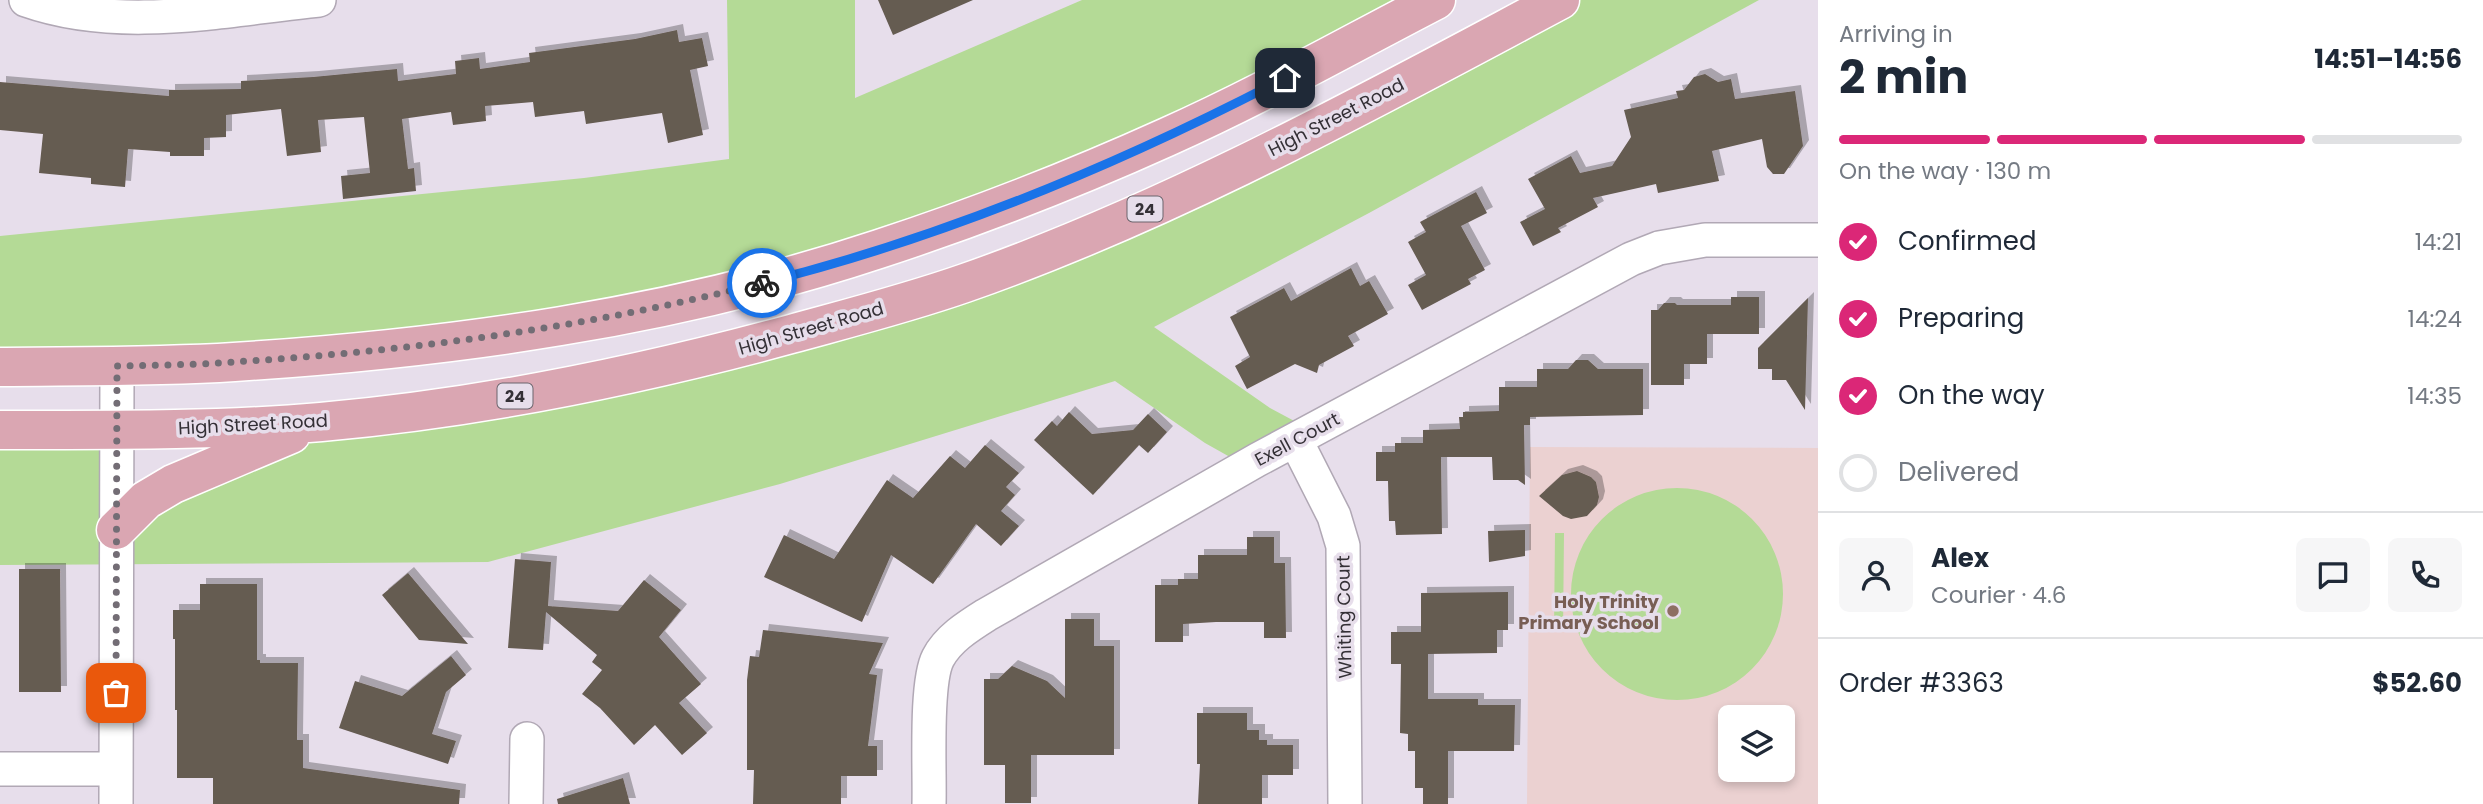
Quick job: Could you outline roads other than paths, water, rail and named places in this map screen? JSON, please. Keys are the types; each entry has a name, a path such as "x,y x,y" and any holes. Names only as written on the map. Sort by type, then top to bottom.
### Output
{"main road":[{"path":"0,367 232,362 517,333 625,314 771,281 879,249 1065,181 1169,136 1436,0"},
{"name":"High Street Road","path":"0,430 254,426 322,422 457,406 646,371 851,318 965,283 1107,226 1371,101 1560,0"},
{"path":"116,530 146,500 173,484 322,422"}],"street":[{"path":"26,0 70,13 110,18 191,7 319,0"},
{"name":"Exell Court","path":"929,804 932,682 936,661 952,640 985,615 1257,460 1631,259 1681,243 1706,240 1818,240"},
{"path":"116,804 117,366"},
{"name":"Whiting Court","path":"1296,441 1334,516 1343,546 1345,804"},
{"path":"526,804 527,738"},
{"path":"0,769 116,769"}],"place":[{"name":"Holy Trinity Primary School","path":"1673,611"}]}
